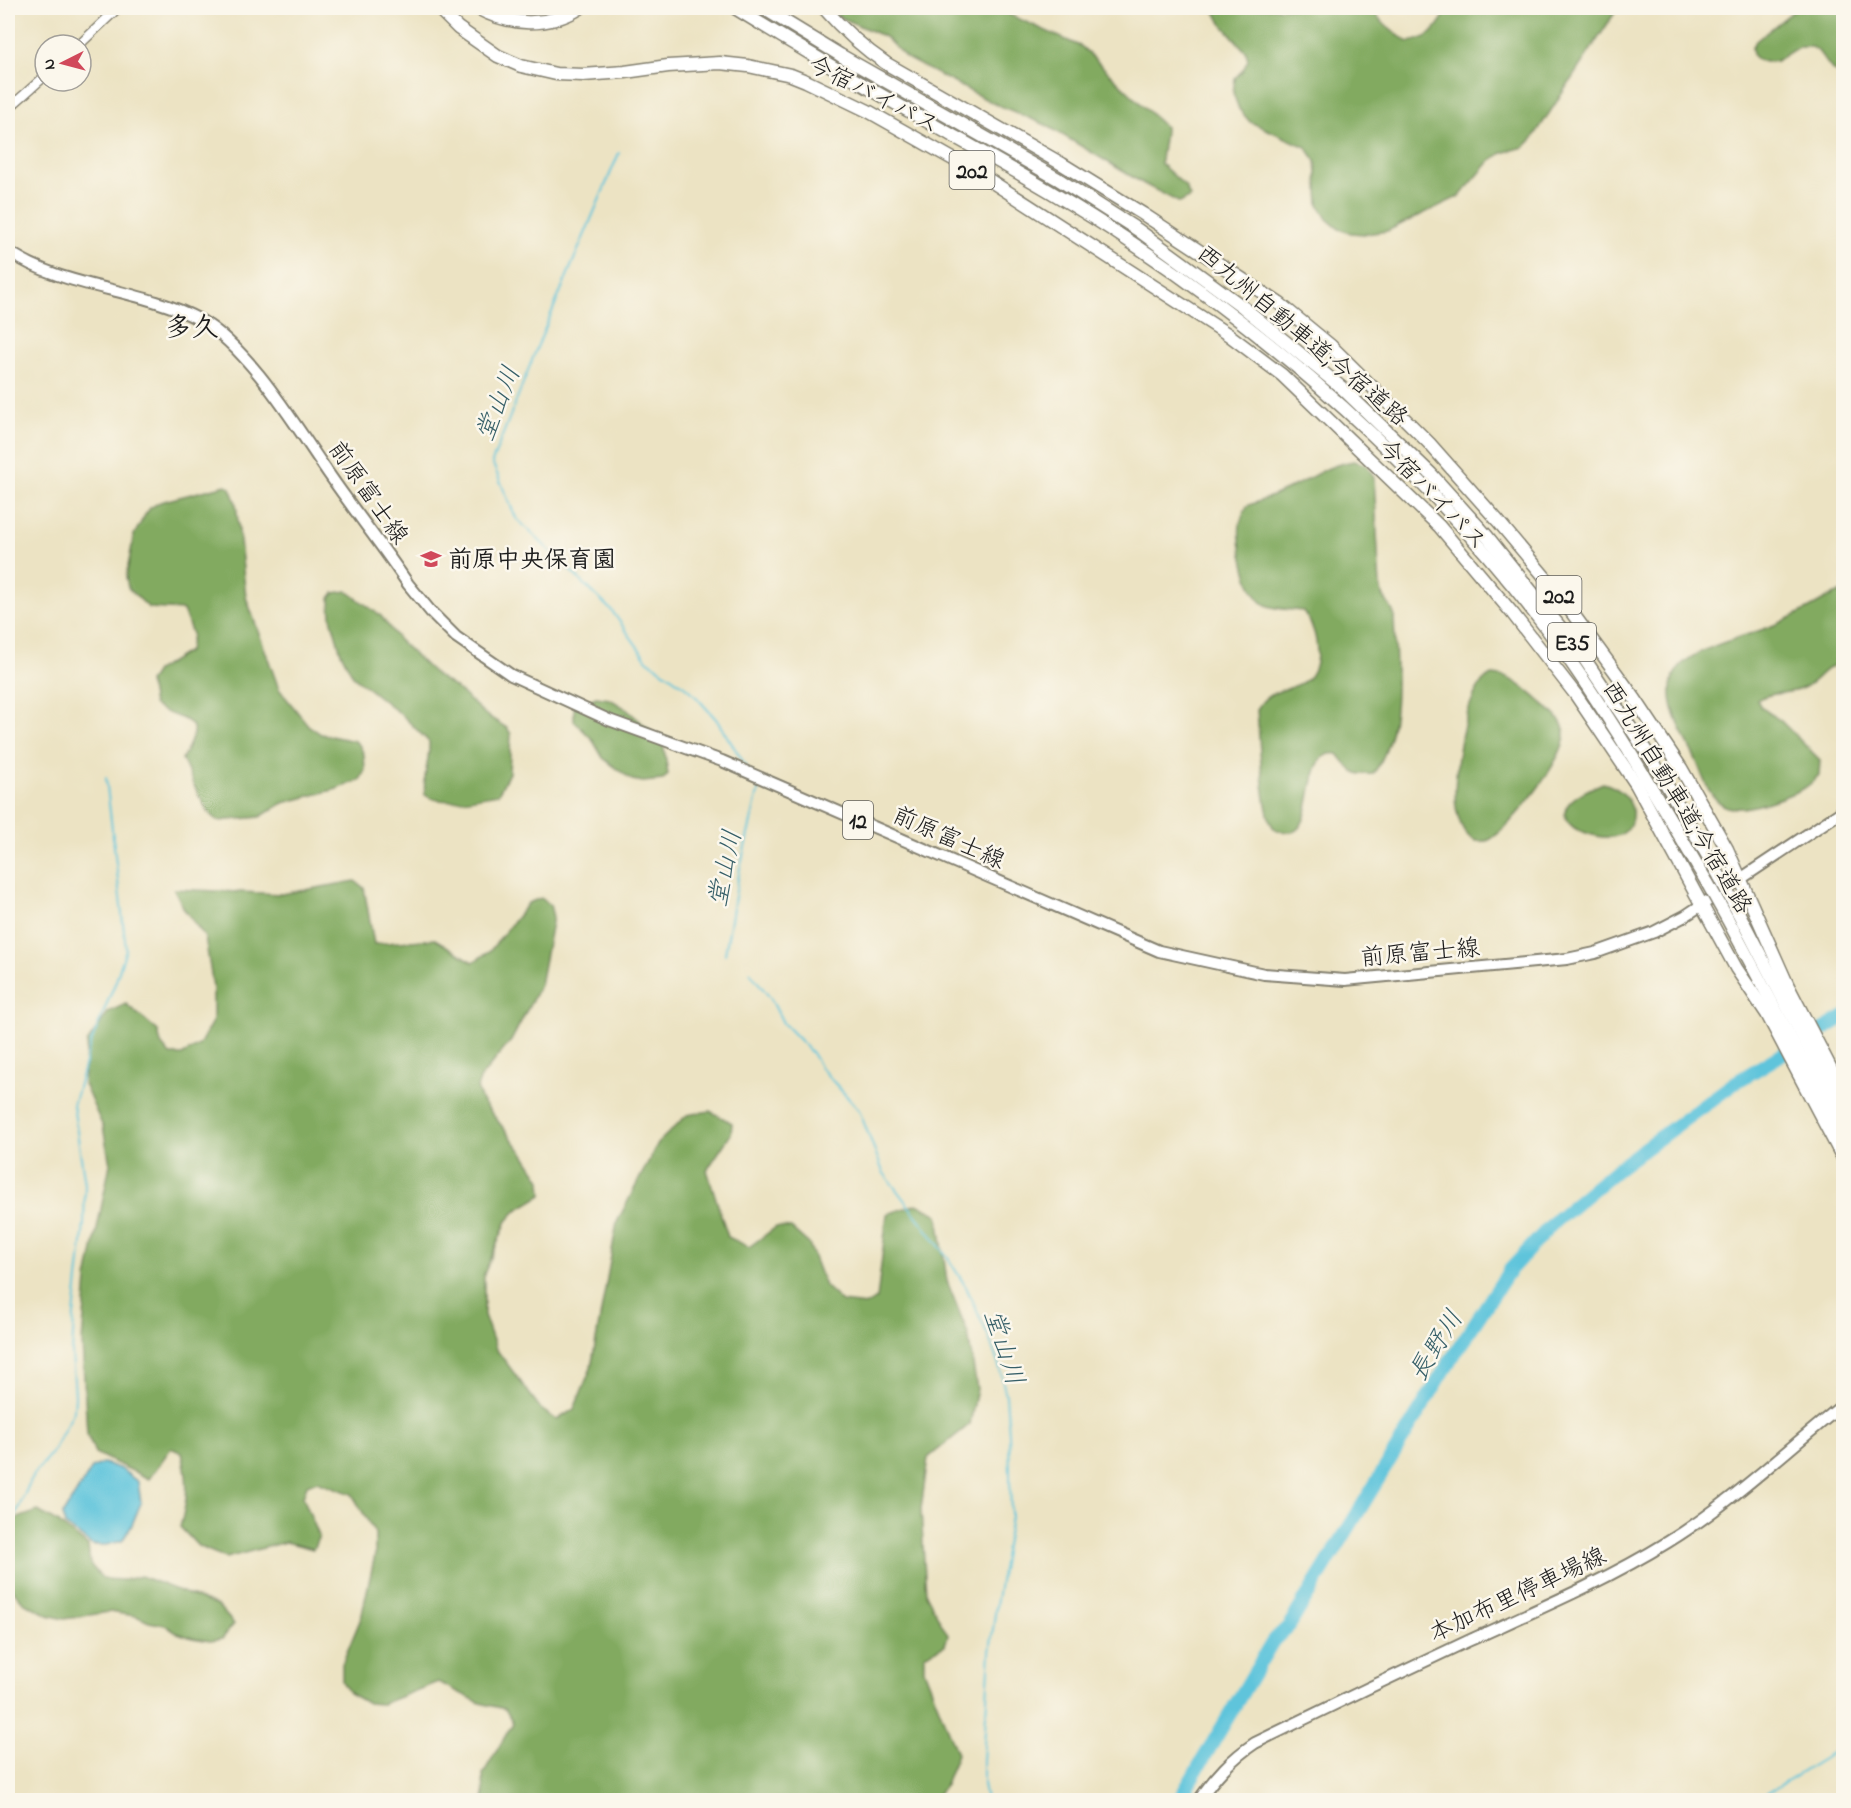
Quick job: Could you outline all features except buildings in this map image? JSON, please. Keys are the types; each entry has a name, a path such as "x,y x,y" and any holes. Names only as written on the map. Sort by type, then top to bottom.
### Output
{"highway":[{"name":"今宿バイパス","path":"438,8 458,28 498,57 521,66 556,74 583,75 720,63 748,66 791,75 806,81 868,111 983,176 1228,335 1282,375 1431,518 1479,572 1576,695 1622,763 1736,968 1767,1014 1790,1025 1808,1060 1844,1094"},
{"path":"477,8 505,20 528,23 545,22 580,8"},
{"name":"西九州自動車道;今宿道路","path":"735,8 927,121 1040,184 1131,242 1233,316 1331,396 1422,483 1476,543 1569,659 1643,773 1708,884 1733,915"},
{"name":"西九州自動車道;今宿道路","path":"763,8 840,55 1058,179 1138,230 1244,307 1342,388 1390,434 1486,535 1580,652 1654,763 1720,877 1733,915 1790,1025"},
{"name":"今宿バイパス","path":"824,8 868,51 1143,214 1280,304 1347,361 1429,442 1554,588 1616,672 1681,768 1741,879 1790,1025 1808,1060 1844,1161"},
{"path":"1808,1060 1844,1116"},
{"path":"1808,1060 1844,1140"}],"main road":[{"name":"前原富士線","path":"8,251 37,267 73,280 158,303 200,320 224,337 244,358 278,402 408,584 431,612 456,637 510,675 609,720 722,761 1159,951 1264,975 1345,980 1567,959 1594,953 1654,932 1703,906 1844,810"},
{"name":"本加布里停車場線","path":"1199,1800 1217,1774 1242,1751 1255,1743 1422,1662 1554,1602 1636,1561 1670,1541 1716,1508 1844,1404"}],"street":[{"path":"92,33 118,8"},
{"path":"8,109 33,87"}],"green space":[{"path":"819,8 1005,8 1008,14 1082,47 1165,127 1161,164 1185,186 1190,197 1180,203 1046,125 993,103 906,58 885,37"},
{"path":"1213,8 1373,8 1383,23 1409,42 1424,38 1429,34 1449,8 1618,8 1533,138 1524,147 1502,153 1491,160 1460,196 1387,231 1365,234 1339,229 1327,219 1319,205 1316,161 1306,147 1250,122 1239,109 1233,93 1235,78 1243,70 1248,60 1246,52 1221,23"},
{"path":"1797,8 1843,8 1843,76 1833,71 1818,51 1812,47 1798,47 1776,61 1757,60 1753,55 1752,47 1756,41"},
{"path":"1354,461 1367,465 1374,478 1380,587 1394,614 1396,697 1394,718 1383,757 1373,774 1356,773 1338,754 1326,755 1319,763 1314,775 1305,818 1299,828 1291,832 1282,831 1274,828 1267,807 1257,710 1263,700 1272,694 1300,684 1308,678 1314,669 1317,655 1316,642 1312,626 1303,611 1270,607 1260,600 1254,591 1242,555 1240,524 1247,506 1282,492 1329,468"},
{"path":"226,485 230,488 236,503 246,597 279,689 308,725 321,734 355,741 364,755 365,770 360,780 337,789 283,803 260,817 219,821 203,803 182,759 190,744 193,726 153,705 149,682 156,671 189,651 192,634 183,610 149,608 128,588 126,577 134,535 150,508 160,502"},
{"path":"347,591 381,616 399,640 437,676 456,688 486,715 507,728 511,734 509,773 498,794 450,801 432,799 425,795 424,781 429,742 404,717 353,676 341,653 331,618 330,598 334,593"},
{"path":"1843,592 1843,664 1825,670 1803,688 1768,695 1757,700 1761,707 1781,721 1820,760 1819,775 1806,787 1764,804 1741,808 1723,805 1709,790 1674,712 1671,687 1674,675 1681,665 1700,652 1782,622"},
{"path":"1493,675 1512,680 1527,690 1558,718 1565,733 1557,758 1523,807 1489,840 1476,841 1466,833 1457,812 1455,799 1458,759 1467,714 1474,695 1483,682"},
{"path":"596,697 610,699 625,708 656,735 664,748 668,774 663,780 643,782 632,780 603,758 592,739 574,721 574,707"},
{"path":"1603,783 1625,795 1631,806 1632,820 1628,829 1618,836 1595,836 1576,829 1568,822 1565,815 1566,808 1575,797"},
{"path":"355,881 364,888 374,944 435,939 473,962 489,952 528,903 541,898 550,905 553,917 540,985 511,1041 481,1077 477,1088 482,1101 524,1154 541,1180 542,1195 517,1210 507,1221 484,1274 484,1315 496,1349 541,1409 557,1420 574,1409 591,1368 617,1222 658,1143 687,1115 710,1111 732,1123 731,1134 707,1170 728,1237 749,1247 776,1227 791,1228 809,1244 825,1286 842,1302 866,1305 877,1299 887,1214 917,1204 938,1215 947,1281 968,1334 977,1389 970,1424 928,1458 921,1509 926,1594 948,1635 945,1645 924,1655 924,1669 957,1754 945,1785 933,1800 484,1800 483,1774 513,1723 505,1709 480,1703 438,1682 382,1704 367,1703 349,1693 342,1681 342,1664 361,1618 375,1555 375,1533 352,1494 317,1481 307,1485 303,1497 319,1536 313,1549 286,1542 226,1558 198,1546 180,1527 187,1490 182,1453 171,1448 149,1479 95,1453 87,1434 82,1342 87,1279 110,1164 103,1127 83,1082 87,1043 108,1012 126,1004 158,1031 161,1044 170,1055 182,1055 199,1045 213,1020 213,987 205,937 184,909 174,889 282,894"},
{"path":"38,1511 57,1522 88,1546 90,1564 103,1579 124,1580 141,1576 218,1606 234,1624 222,1639 210,1641 192,1638 175,1632 165,1625 149,1622 136,1616 109,1612 64,1619 48,1615 23,1602 8,1580 8,1535 15,1519"}],"water":[{"path":"103,1463 121,1469 138,1482 141,1503 122,1541 106,1545 92,1545 65,1525 62,1515 92,1468"}],"waterway":[{"name":"堂山川","path":"619,153 538,345 492,462 516,518 612,611 647,660 690,690 716,719 746,766"},
{"path":"8,1527 10,1528 33,1475 53,1451 74,1411 72,1353 84,1224 85,1184 73,1105 90,1045 116,981 126,949 106,778"},
{"name":"堂山川","path":"725,954 740,868 759,788"},
{"name":"堂山川","path":"750,972 771,999 783,1023 812,1053 821,1068 859,1110 883,1172 946,1255 966,1287 988,1335 1000,1369 1006,1396 1009,1434 1011,1516 990,1652 983,1761 986,1800"},
{"name":"長野川","path":"1179,1800 1273,1641 1289,1626 1450,1361 1509,1271 1555,1221 1621,1166 1736,1082 1844,1017"},
{"path":"1758,1799 1844,1746"}],"place":[{"name":"前原中央保育園","path":"431,559"}],"district":[{"name":"多久","path":"192,327"}]}
